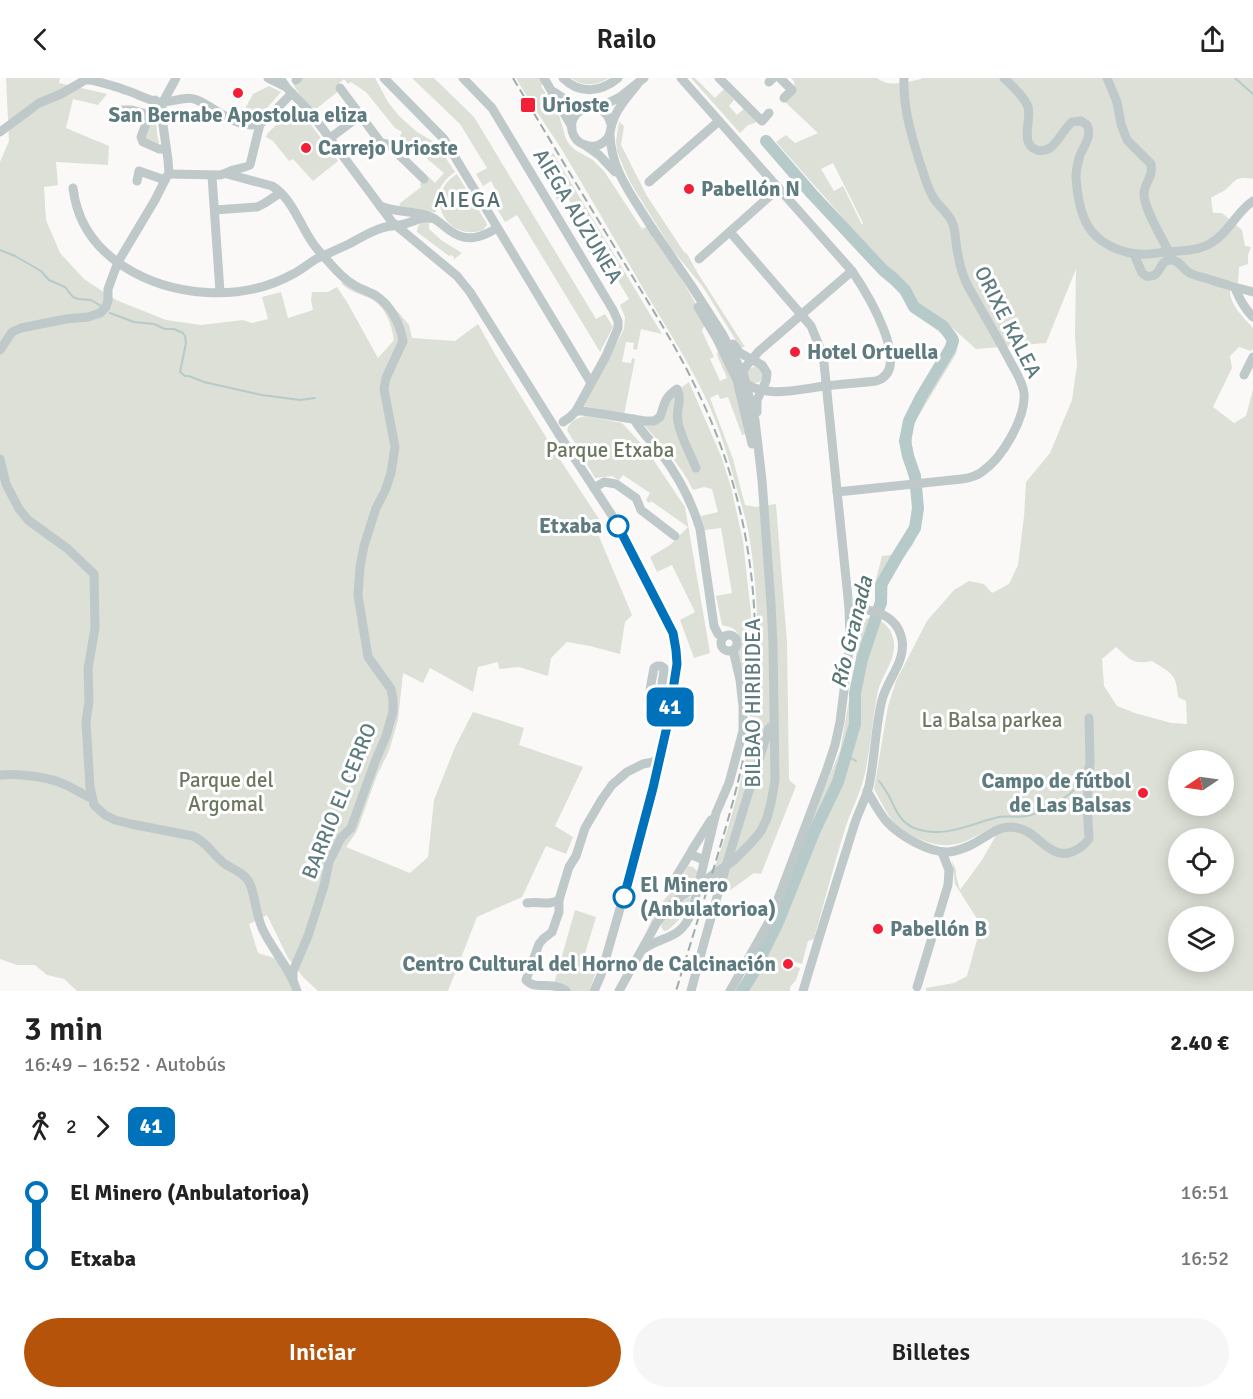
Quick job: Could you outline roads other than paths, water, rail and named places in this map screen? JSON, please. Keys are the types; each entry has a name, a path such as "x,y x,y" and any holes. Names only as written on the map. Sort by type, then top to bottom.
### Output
{"street":[{"path":"166,149 159,149 143,142 141,137 145,113 176,78 187,97"},
{"path":"267,78 290,91"},
{"path":"280,78 330,138 391,225 457,276 470,291 547,415 558,426 616,523 673,633 677,664 668,722 630,876 601,975 594,991"},
{"path":"384,78 444,140 591,382"},
{"name":"AIEGA AUZUNEA","path":"463,78 492,108 618,321 618,328 606,356 576,411 558,426"},
{"path":"544,78 572,127 575,138 598,155 621,178"},
{"path":"563,78 576,88 590,90 604,87 618,78"},
{"path":"681,78 852,271 862,285 884,329 892,359 888,372 881,380 785,391 766,399 760,405 757,414"},
{"path":"719,78 762,121 769,113"},
{"path":"780,78 792,90 784,98"},
{"name":"ORIXE KALEA","path":"837,492 975,476 985,470 1007,444 1016,428 1024,402 1024,389 968,286 961,268 953,224 932,196 926,180 904,101 904,78"},
{"path":"1004,78 1019,93 1028,108 1027,135 1031,147 1038,151 1046,150 1053,145 1072,122 1077,120 1087,125 1089,134 1079,158 1076,176 1084,218 1090,230 1099,239 1115,248 1134,254 1147,254 1194,249 1212,243 1253,201"},
{"path":"1107,78 1117,102 1127,140 1151,165 1151,177 1144,193 1158,232 1169,252"},
{"path":"0,132 39,103 62,94 88,79 105,80 156,102 187,97 196,99 238,122 260,124 290,91"},
{"path":"572,127 575,117 589,108 610,102 640,81"},
{"path":"621,178 613,157 611,124 627,97 640,81"},
{"path":"340,88 381,142 391,147 424,179"},
{"path":"552,90 564,99 589,108 599,108 606,113 611,124"},
{"path":"746,105 753,97"},
{"path":"0,350 12,332 21,328 88,317 100,313 106,307 108,289 118,262 167,177 166,149 156,102"},
{"path":"115,110 145,113"},
{"path":"330,138 361,115"},
{"path":"649,182 719,121"},
{"path":"227,174 250,165 260,124"},
{"path":"585,145 598,145 610,135"},
{"path":"137,180 139,171 167,177 227,174 272,186 280,193 256,207 215,210"},
{"path":"212,176 220,292"},
{"name":"BILBAO HIRIBIDEA","path":"621,178 709,326 737,380 750,436 768,572"},
{"path":"73,188 83,224 99,247 146,279 193,292 245,290 270,284 372,232 422,217 435,219"},
{"path":"699,259 779,188"},
{"name":"BARRIO EL CERRO","path":"280,193 323,256 348,281 385,303 397,322 403,341 386,378 384,389 394,447 391,473 376,508 364,546 358,595 368,657 391,689 393,712 351,828 341,838 329,862 308,936 293,971 293,978"},
{"path":"380,207 422,214 435,219 452,232 468,238 486,235 497,228"},
{"path":"372,232 383,219 380,207"},
{"path":"391,225 399,214 405,212"},
{"path":"741,245 742,220"},
{"path":"411,222 410,232 415,242"},
{"name":"BILBAO HIRIBIDEA","path":"619,991 657,922 668,908 733,861 761,831 771,803 775,780 773,645 762,480 755,420 744,379 723,335 652,228"},
{"path":"730,232 811,326 818,342 824,363 850,629 840,722 827,769 770,920 730,991"},
{"path":"1134,254 1142,273 1146,276 1154,276 1162,264 1173,260 1179,262 1190,273 1253,292"},
{"path":"750,436 752,428 744,379 746,366 852,271"},
{"path":"841,281 862,285"},
{"path":"691,285 698,291 740,353 758,353"},
{"path":"1235,288 1253,317"},
{"path":"709,326 719,336 744,379 753,388 785,391"},
{"path":"758,353 767,372 766,381 757,400 764,468 762,480"},
{"path":"1245,375 1253,357"},
{"path":"576,411 649,422 658,419 664,401 677,388 680,399 676,414 696,468"},
{"path":"634,420 671,468 697,519 714,626 723,638 721,642 723,649 733,650 743,706 743,731 729,783 716,813 692,912 686,924 678,932 641,950"},
{"path":"0,459 6,484 19,509 28,520 68,549 94,574 95,628 88,669 89,701 86,722 94,805 115,820 200,839 225,864 235,868 244,876 250,884 262,928 293,978 297,991"},
{"path":"594,488 604,482 616,484 636,498 641,510 675,536"},
{"path":"803,991 855,822 867,791 883,697 902,650 899,630 887,615 849,608"},
{"path":"850,629 862,615 874,611"},
{"path":"648,700 654,668 661,666 664,668 662,689 670,705"},
{"path":"867,791 885,820 902,836 942,852 958,850 972,845 996,830 1012,827 1038,838 1053,851 1062,854 1073,852 1086,844 1089,839 1087,803 1090,762 1089,718"},
{"path":"691,991 769,728 774,725"},
{"path":"566,991 553,986 536,988 530,986 526,980 539,944 552,932 559,912 558,900 569,867 576,856 585,828 612,785 627,772 643,764 658,762"},
{"path":"636,768 655,776"},
{"path":"0,775 28,775 64,784 92,798"},
{"path":"676,877 716,813"},
{"path":"692,852 694,856 704,860"},
{"path":"917,987 948,885 949,870 942,852"},
{"path":"527,903 535,901 554,903 558,900"},
{"path":"657,922 662,940"}],"waterway":[{"path":"1235,78 1253,94"},
{"name":"Río Granada","path":"742,991 778,922 814,832 838,782 855,724 855,693 862,659 881,602 881,585 915,528 918,508 915,476 905,441 909,421 953,341 943,326 914,307 905,290 883,270 812,194 766,141"},
{"path":"0,250 41,271 49,280 65,287 73,297 91,300 101,306"},
{"path":"110,313 134,322 154,324 183,333 186,343 180,372 185,376 262,395 300,400 315,398"},
{"path":"846,755 856,761"},
{"path":"879,781 898,815 905,822 924,831 945,832 999,817 1027,816 1039,812 1074,790 1081,781 1086,765"}],"railway":[{"path":"513,78 660,321 696,388 714,427 728,467 748,550 755,635 750,720 741,771 728,821 676,991"}],"place":[{"name":"San Bernabe Apostolua eliza","path":"238,93"},
{"name":"Urioste","path":"528,105"},
{"name":"Carrejo Urioste","path":"306,148"},
{"name":"Pabellón N","path":"689,189"},
{"name":"Hotel Ortuella","path":"795,352"},
{"name":"Etxaba","path":"618,526"},
{"name":"Campo de fútbol de Las Balsas","path":"1143,793"},
{"name":"El Minero (Anbulatorioa)","path":"624,897"},
{"name":"Pabellón B","path":"878,929"},
{"name":"Centro Cultural del Horno de Calcinación","path":"788,964"}],"district":[{"name":"AIEGA","path":"468,199"}],"park label":[{"name":"Parque Etxaba","path":"610,450"},
{"name":"La Balsa parkea","path":"992,720"},
{"name":"Parque del Argomal","path":"226,792"}]}
